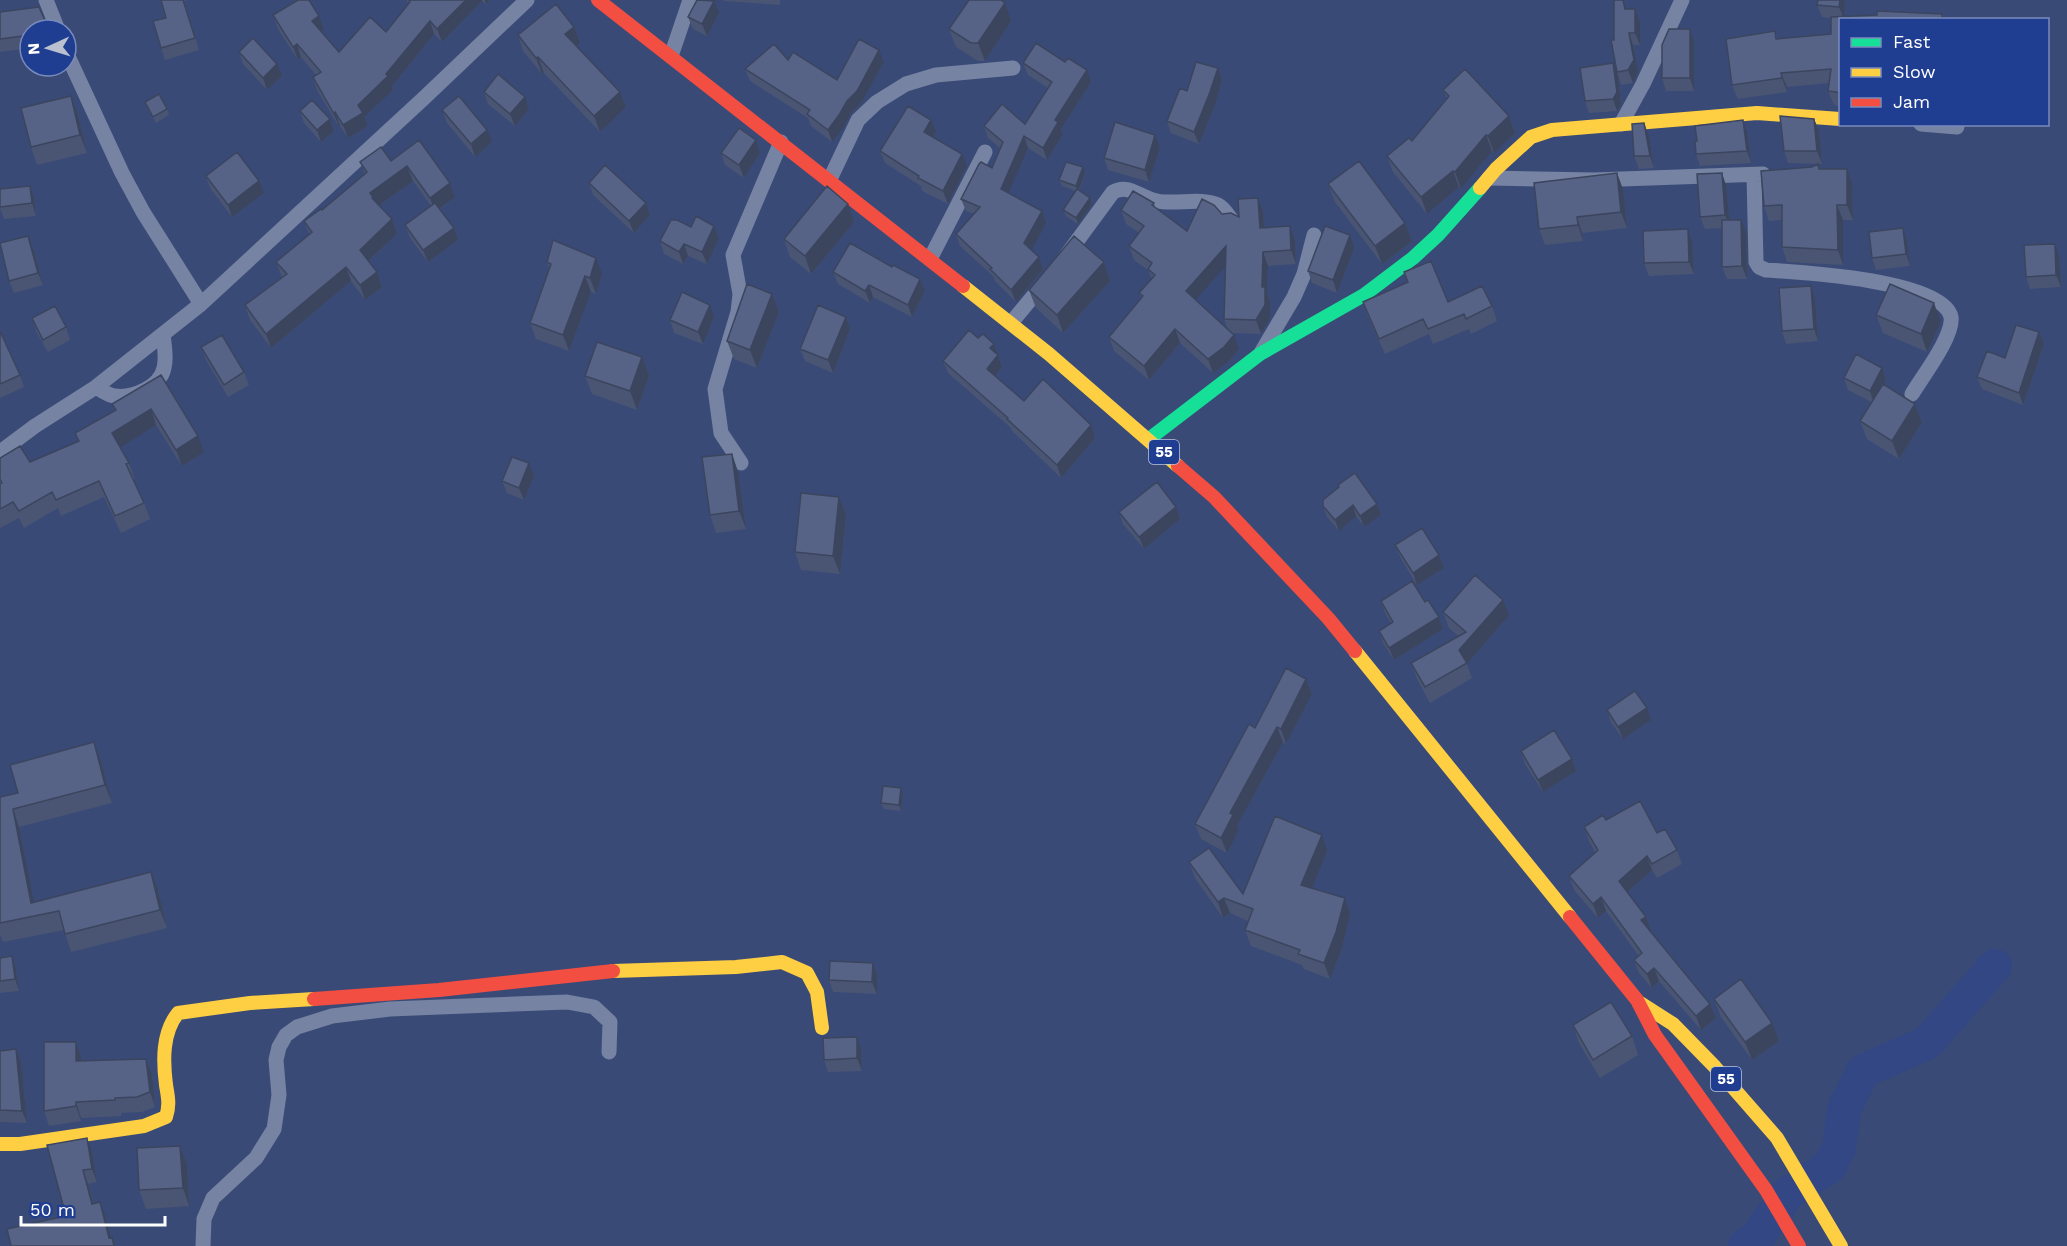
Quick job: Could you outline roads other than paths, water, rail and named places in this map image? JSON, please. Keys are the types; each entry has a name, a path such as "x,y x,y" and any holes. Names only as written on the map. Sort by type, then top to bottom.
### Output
{"main road":[{"name":"55","path":"598,0 1011,323 1214,497 1328,618 1637,1000 1655,1035 1766,1191 1799,1246"},
{"path":"1149,439 1260,354 1364,295 1413,258 1438,235 1496,169 1531,137 1552,130 1757,113 1839,119"},
{"path":"0,1144 20,1144 144,1126 166,1117 171,1106 166,1084 164,1052 170,1023 178,1013 250,1002 439,990 601,971 736,967 782,962 807,973 817,992 822,1028"},
{"name":"55","path":"1637,1000 1673,1024 1715,1066 1777,1138 1841,1246"}],"street":[{"path":"46,0 53,18"},
{"path":"0,452 34,426 96,387 201,304 527,0"},
{"path":"671,56 690,0"},
{"path":"1621,124 1643,84 1682,0"},
{"path":"830,180 858,120 877,102 906,84 936,75 1013,68"},
{"path":"78,78 122,173 143,212 201,304"},
{"path":"1945,126 1957,127"},
{"path":"741,463 721,433 715,389 738,312 740,294 733,255 781,142"},
{"path":"930,259 985,152"},
{"path":"1489,178 1594,180 1775,174"},
{"path":"1754,175 1756,262 1759,267 1766,270 1831,274 1914,290 1931,297 1947,308 1951,318 1950,332 1912,394"},
{"path":"1011,323 1068,254 1113,192 1120,188 1127,188 1155,201 1215,204 1221,206 1231,219"},
{"path":"1260,354 1294,297 1304,274 1314,235"},
{"path":"96,387 114,396 137,393 154,386 164,370 163,334"},
{"path":"202,1246 204,1219 213,1198 256,1158 274,1129 279,1095 276,1060 279,1047 286,1035 297,1027 332,1016 390,1009 567,1002 594,1007 610,1022 609,1052"}],"waterway":[{"path":"1745,1246 1758,1237 1787,1194 1829,1167 1839,1148 1844,1109 1863,1071 1927,1043 1995,966"}]}
